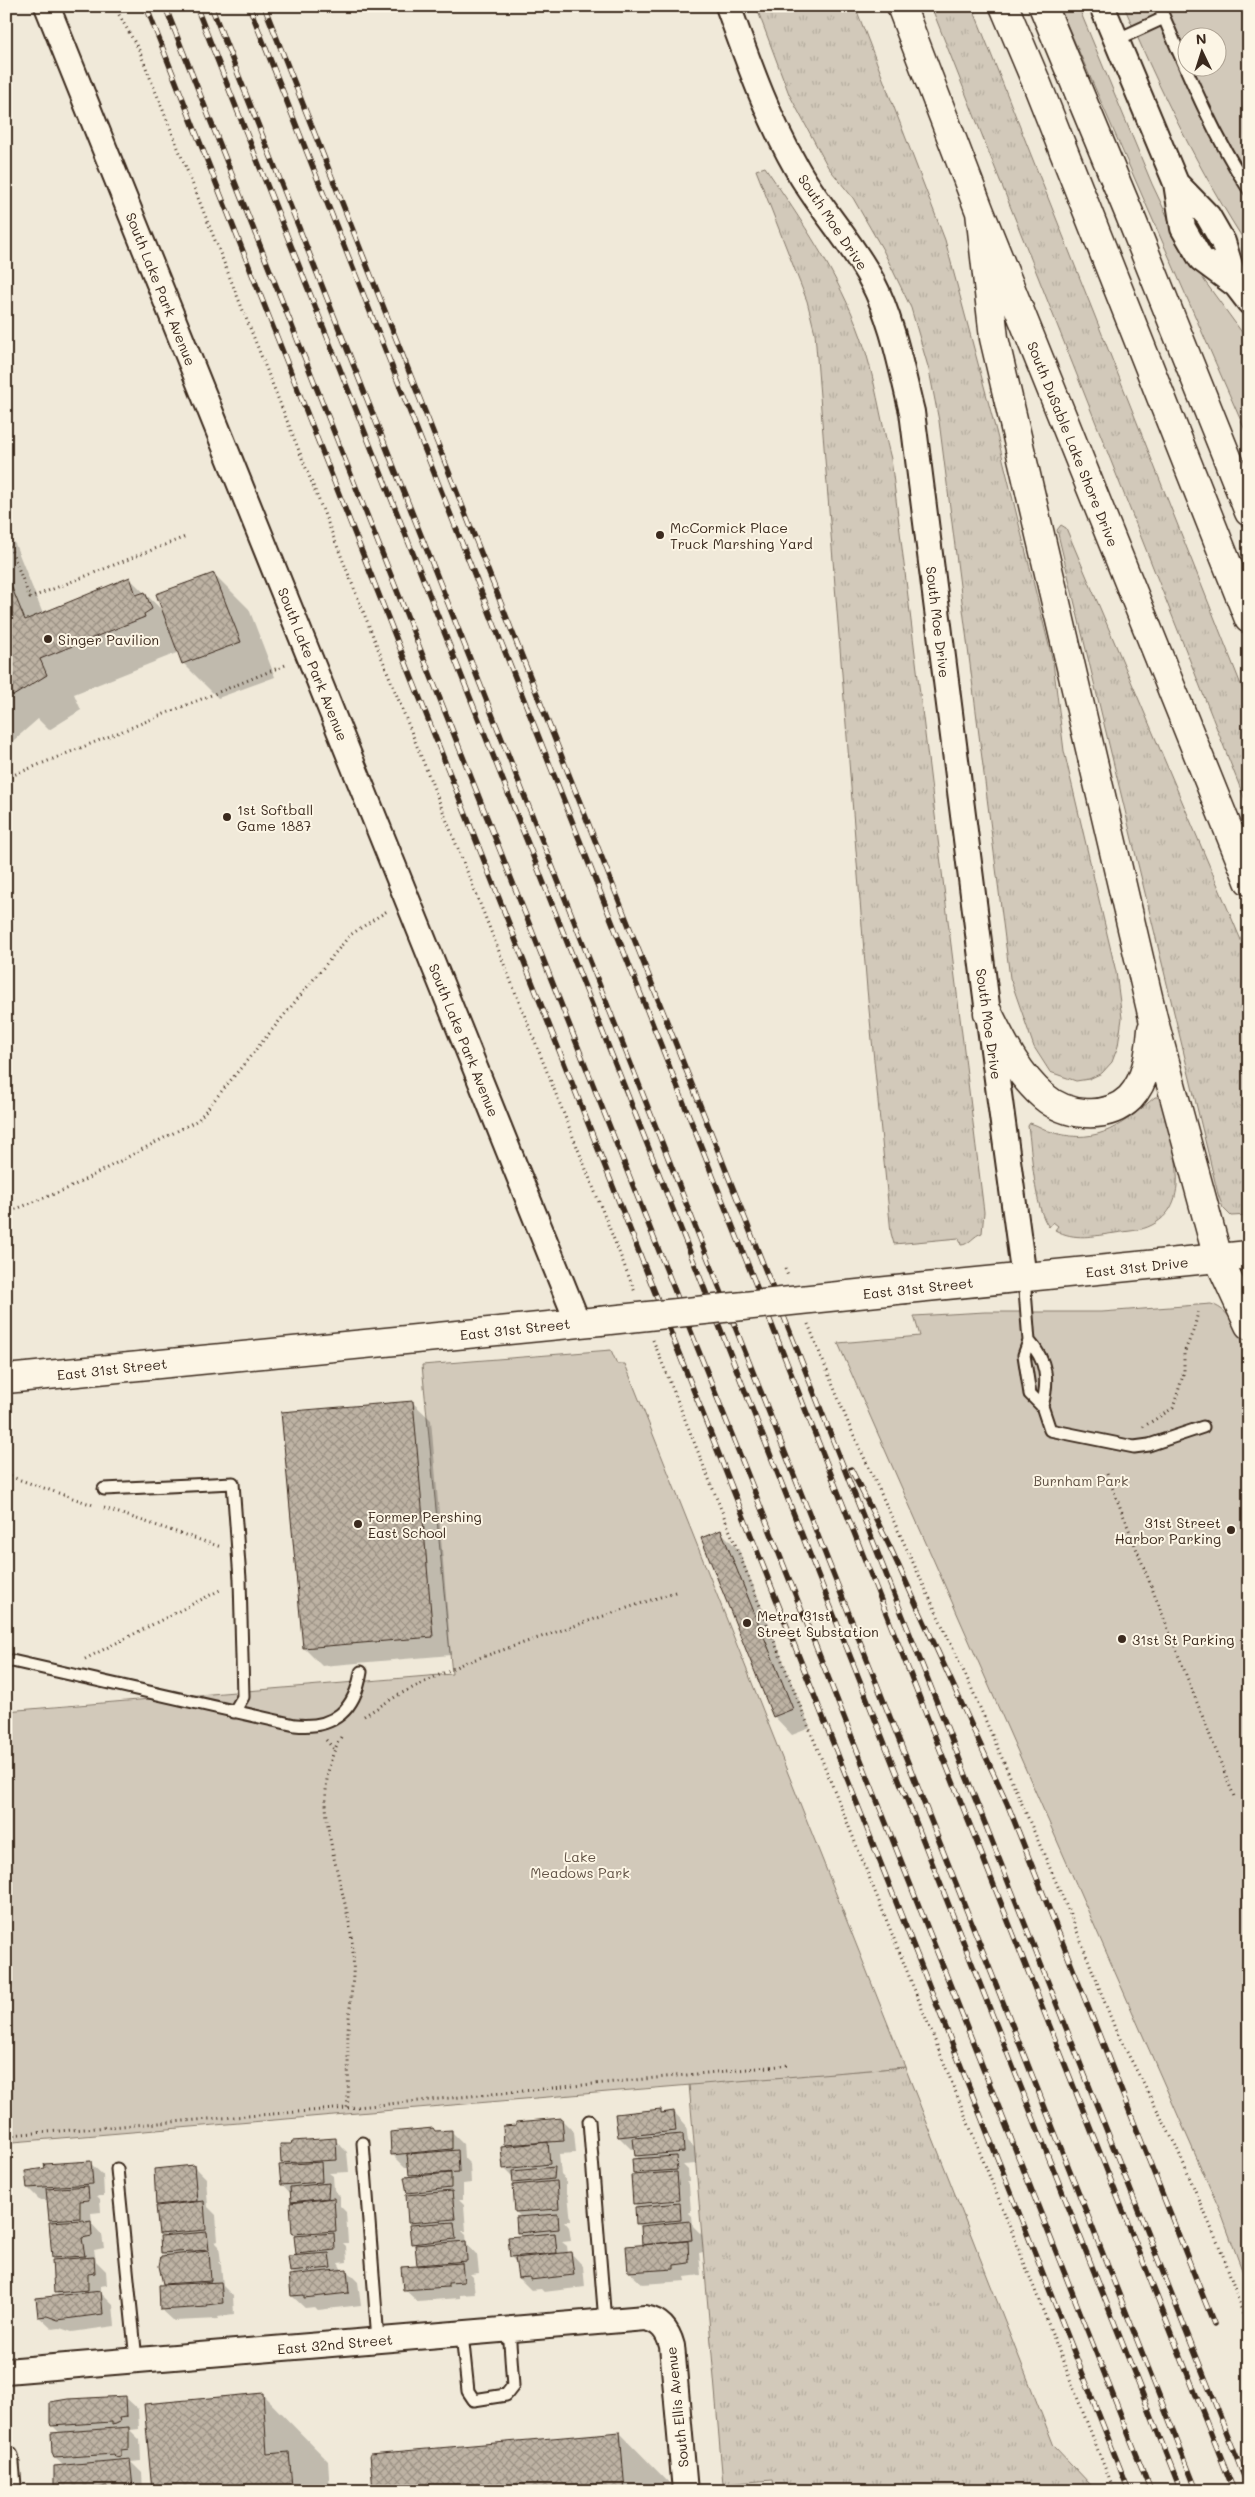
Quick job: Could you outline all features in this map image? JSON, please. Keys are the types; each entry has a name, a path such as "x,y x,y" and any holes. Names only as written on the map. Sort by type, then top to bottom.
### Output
{"main road":[{"name":"South DuSable Lake Shore Drive","path":"901,6 980,212 1249,881"},
{"path":"1004,6 1037,84 1249,619"},
{"path":"1043,6 1111,168 1249,512"},
{"path":"980,212 994,338 1154,1018 1218,1258 1249,1325"},
{"path":"988,1013 1010,1055 1027,1081 1062,1110 1086,1114 1113,1108 1130,1097 1144,1076 1154,1018"},
{"name":"East 31st Drive","path":"1024,1278 1249,1255"},
{"name":"East 31st Street","path":"6,1379 1024,1278"}],"street":[{"name":"South Lake Park Avenue","path":"47,6 407,898 589,1322"},
{"name":"South Moe Drive","path":"728,6 774,125 797,170 845,236 873,282 894,339 912,412 988,1013 1024,1278"},
{"path":"1102,6 1176,183 1183,228 1201,259 1242,293"},
{"name":"East 32nd Street","path":"6,2371 645,2318 654,2320 662,2326"},
{"name":"South Ellis Avenue","path":"662,2326 669,2335 672,2346 685,2491"},
{"path":"6,2458 9,2491"}],"lane":[{"path":"1159,6 1194,87 1222,143 1249,190"},
{"path":"1116,40 1164,18"},
{"path":"1024,1278 1029,1341 1024,1355 1030,1394 1042,1406 1050,1430 1134,1447 1149,1445 1203,1427"},
{"path":"1029,1341 1041,1354 1045,1373 1047,1389 1042,1406"},
{"path":"104,1489 233,1483 240,1579 243,1697 234,1712"},
{"path":"6,1662 295,1725 313,1727 332,1720 348,1708 358,1690 361,1672"},
{"path":"589,2122 605,2322"},
{"path":"363,2143 378,2340"},
{"path":"117,2169 136,2360"},
{"path":"462,2334 468,2392 474,2400 506,2395 513,2386 509,2329"}],"path":[{"path":"114,6 143,59 637,1298"},
{"path":"6,537 30,598 185,537"},
{"path":"6,778 309,655"},
{"path":"6,1213 69,1188 198,1120 350,935 407,898"},
{"path":"785,1269 789,1278"},
{"path":"1137,1431 1173,1408 1184,1372 1184,1353 1194,1329 1198,1312"},
{"path":"804,1315 853,1434 971,1687 1074,1920 1116,2031 1176,2146 1225,2260 1249,2333"},
{"path":"652,1336 1114,2491"},
{"path":"1107,1474 1235,1799"},
{"path":"6,1475 238,1553"},
{"path":"80,1662 240,1579"},
{"path":"361,1719 400,1694 464,1663 678,1590"},
{"path":"343,1733 334,1749 328,1768 324,1799 353,1953 348,2033 350,2084 347,2108"},
{"path":"9,2135 347,2108 789,2065"}],"green space":[{"path":"756,6 855,6 945,240 996,431 1053,662 1064,751 1116,972 1122,1018 1118,1046 1112,1062 1102,1073 1089,1079 1076,1081 1050,1072 1034,1047 1010,978 939,421 929,370 911,308 883,250 853,198 828,167 789,94"},
{"path":"931,6 972,6 1249,705 1249,810"},
{"path":"1059,6 1078,6 1152,184 1178,239 1206,283 1249,342 1249,432 1245,430"},
{"path":"1124,6 1249,6 1249,248 1213,190 1166,100"},
{"path":"765,167 818,249 852,314 870,367 891,459 984,1212 982,1233 964,1245 961,1245 959,1238 894,1244 891,1233 867,989 815,333 807,301 756,170"},
{"path":"1061,525 1066,528 1249,959 1249,1215 1231,1216 1223,1208 1218,1194 1057,530"},
{"path":"1155,1097 1159,1097 1161,1101 1177,1168 1177,1185 1174,1201 1166,1215 1152,1225 1143,1228 1092,1236 1070,1236 1055,1230 1058,1226 1053,1222 1049,1227 1040,1207 1034,1179 1028,1126 1030,1123 1052,1132 1071,1136 1098,1134 1110,1130 1132,1116"},
{"name":"Burnham Park","path":"1211,1304 1219,1308 1231,1319 1249,1357 1249,2289 1221,2213 838,1343 920,1336 914,1316 985,1312 1102,1312"},
{"name":"Lake Meadows Park","path":"611,1350 617,1364 625,1364 905,2067 13,2142 6,2059 6,1711 452,1674 422,1365"},
{"path":"905,2067 1054,2446 1091,2485 1094,2491 775,2491 773,2480 723,2484 689,2084"}],"building":[{"name":"Singer Pavilion","path":"6,573 25,620 130,577 136,595 145,592 152,609 144,614 145,617 40,659 47,675 13,696 6,688"},
{"path":"214,573 241,642 182,664 156,594"},
{"name":"Former Pershing East School","path":"413,1401 433,1637 303,1648 281,1412"},
{"name":"Metra 31st Street Substation","path":"721,1530 793,1709 773,1717 701,1538"},
{"path":"661,2109 661,2113 674,2111 676,2131 618,2137 615,2114"},
{"path":"562,2118 564,2141 504,2145 503,2126 516,2125 516,2122"},
{"path":"433,2128 435,2131 452,2130 452,2149 391,2155 390,2132"},
{"path":"683,2134 684,2152 635,2156 633,2138"},
{"path":"336,2138 337,2160 281,2163 280,2144 291,2144 292,2141"},
{"path":"548,2142 550,2164 503,2169 501,2147"},
{"path":"458,2150 459,2172 409,2175 407,2154"},
{"path":"676,2156 677,2170 633,2173 632,2159"},
{"path":"91,2161 93,2184 27,2188 25,2171 45,2168 44,2164"},
{"path":"321,2162 322,2182 281,2185 279,2165"},
{"path":"194,2165 197,2201 156,2205 154,2169"},
{"path":"555,2167 554,2179 513,2183 512,2171"},
{"path":"677,2172 679,2200 633,2204 631,2175"},
{"path":"451,2173 451,2188 407,2193 404,2177"},
{"path":"557,2181 559,2209 515,2212 513,2185"},
{"path":"329,2183 328,2198 291,2202 290,2187"},
{"path":"88,2186 89,2200 80,2201 80,2218 49,2220 46,2189"},
{"path":"452,2191 455,2219 408,2223 406,2195"},
{"path":"334,2198 336,2231 292,2234 290,2203"},
{"path":"204,2201 206,2230 159,2234 156,2206"},
{"path":"680,2203 681,2220 636,2224 635,2207"},
{"path":"558,2214 559,2229 517,2233 516,2217"},
{"path":"84,2220 85,2222 91,2221 92,2236 82,2238 85,2256 52,2258 49,2222"},
{"path":"690,2221 692,2240 642,2245 641,2226"},
{"path":"454,2222 456,2239 411,2244 409,2225"},
{"path":"207,2232 209,2250 161,2253 160,2236"},
{"path":"334,2233 335,2250 296,2254 294,2236"},
{"path":"555,2233 557,2253 510,2257 508,2237"},
{"path":"466,2241 467,2261 417,2265 415,2245"},
{"path":"688,2241 689,2263 674,2265 674,2269 628,2272 626,2246"},
{"path":"209,2251 211,2281 163,2284 159,2266 161,2256"},
{"path":"571,2252 574,2275 530,2280 530,2277 518,2278 515,2258"},
{"path":"329,2253 331,2268 290,2272 288,2256"},
{"path":"94,2257 95,2273 88,2274 88,2290 54,2293 52,2260"},
{"path":"462,2263 464,2282 448,2283 448,2287 403,2290 401,2267"},
{"path":"347,2269 349,2293 304,2298 304,2295 291,2296 289,2275"},
{"path":"221,2282 223,2303 206,2305 207,2307 160,2310 159,2285"},
{"path":"101,2291 103,2314 58,2320 47,2316 38,2317 36,2298"},
{"path":"263,2393 267,2454 289,2452 292,2487 302,2486 302,2491 152,2491 144,2404"},
{"path":"126,2396 127,2417 119,2418 120,2422 116,2424 112,2425 112,2422 51,2426 50,2402 68,2399"},
{"path":"129,2427 129,2449 121,2450 121,2456 115,2457 114,2454 54,2458 52,2453 51,2433"},
{"path":"620,2432 625,2491 373,2491 370,2454"},
{"path":"130,2459 133,2488 107,2491 107,2486 74,2491 74,2488 56,2490 54,2486 54,2466"}],"railway":[{"path":"146,6 1129,2491"},
{"path":"165,6 1151,2491"},
{"path":"196,6 1181,2491"},
{"path":"211,6 1197,2491"},
{"path":"249,6 1234,2491"},
{"path":"264,6 1249,2489"},
{"path":"851,1469 890,1547 1007,1803 1214,2324"}],"place":[{"name":"McCormick Place Truck Marshing Yard","path":"660,535"},
{"name":"Singer Pavilion","path":"48,639"},
{"name":"1st Softball Game 1887","path":"227,817"},
{"name":"Former Pershing East School","path":"358,1524"},
{"name":"31st Street Harbor Parking","path":"1231,1530"},
{"name":"Metra 31st Street Substation","path":"747,1623"},
{"name":"31st St Parking","path":"1122,1639"}]}
